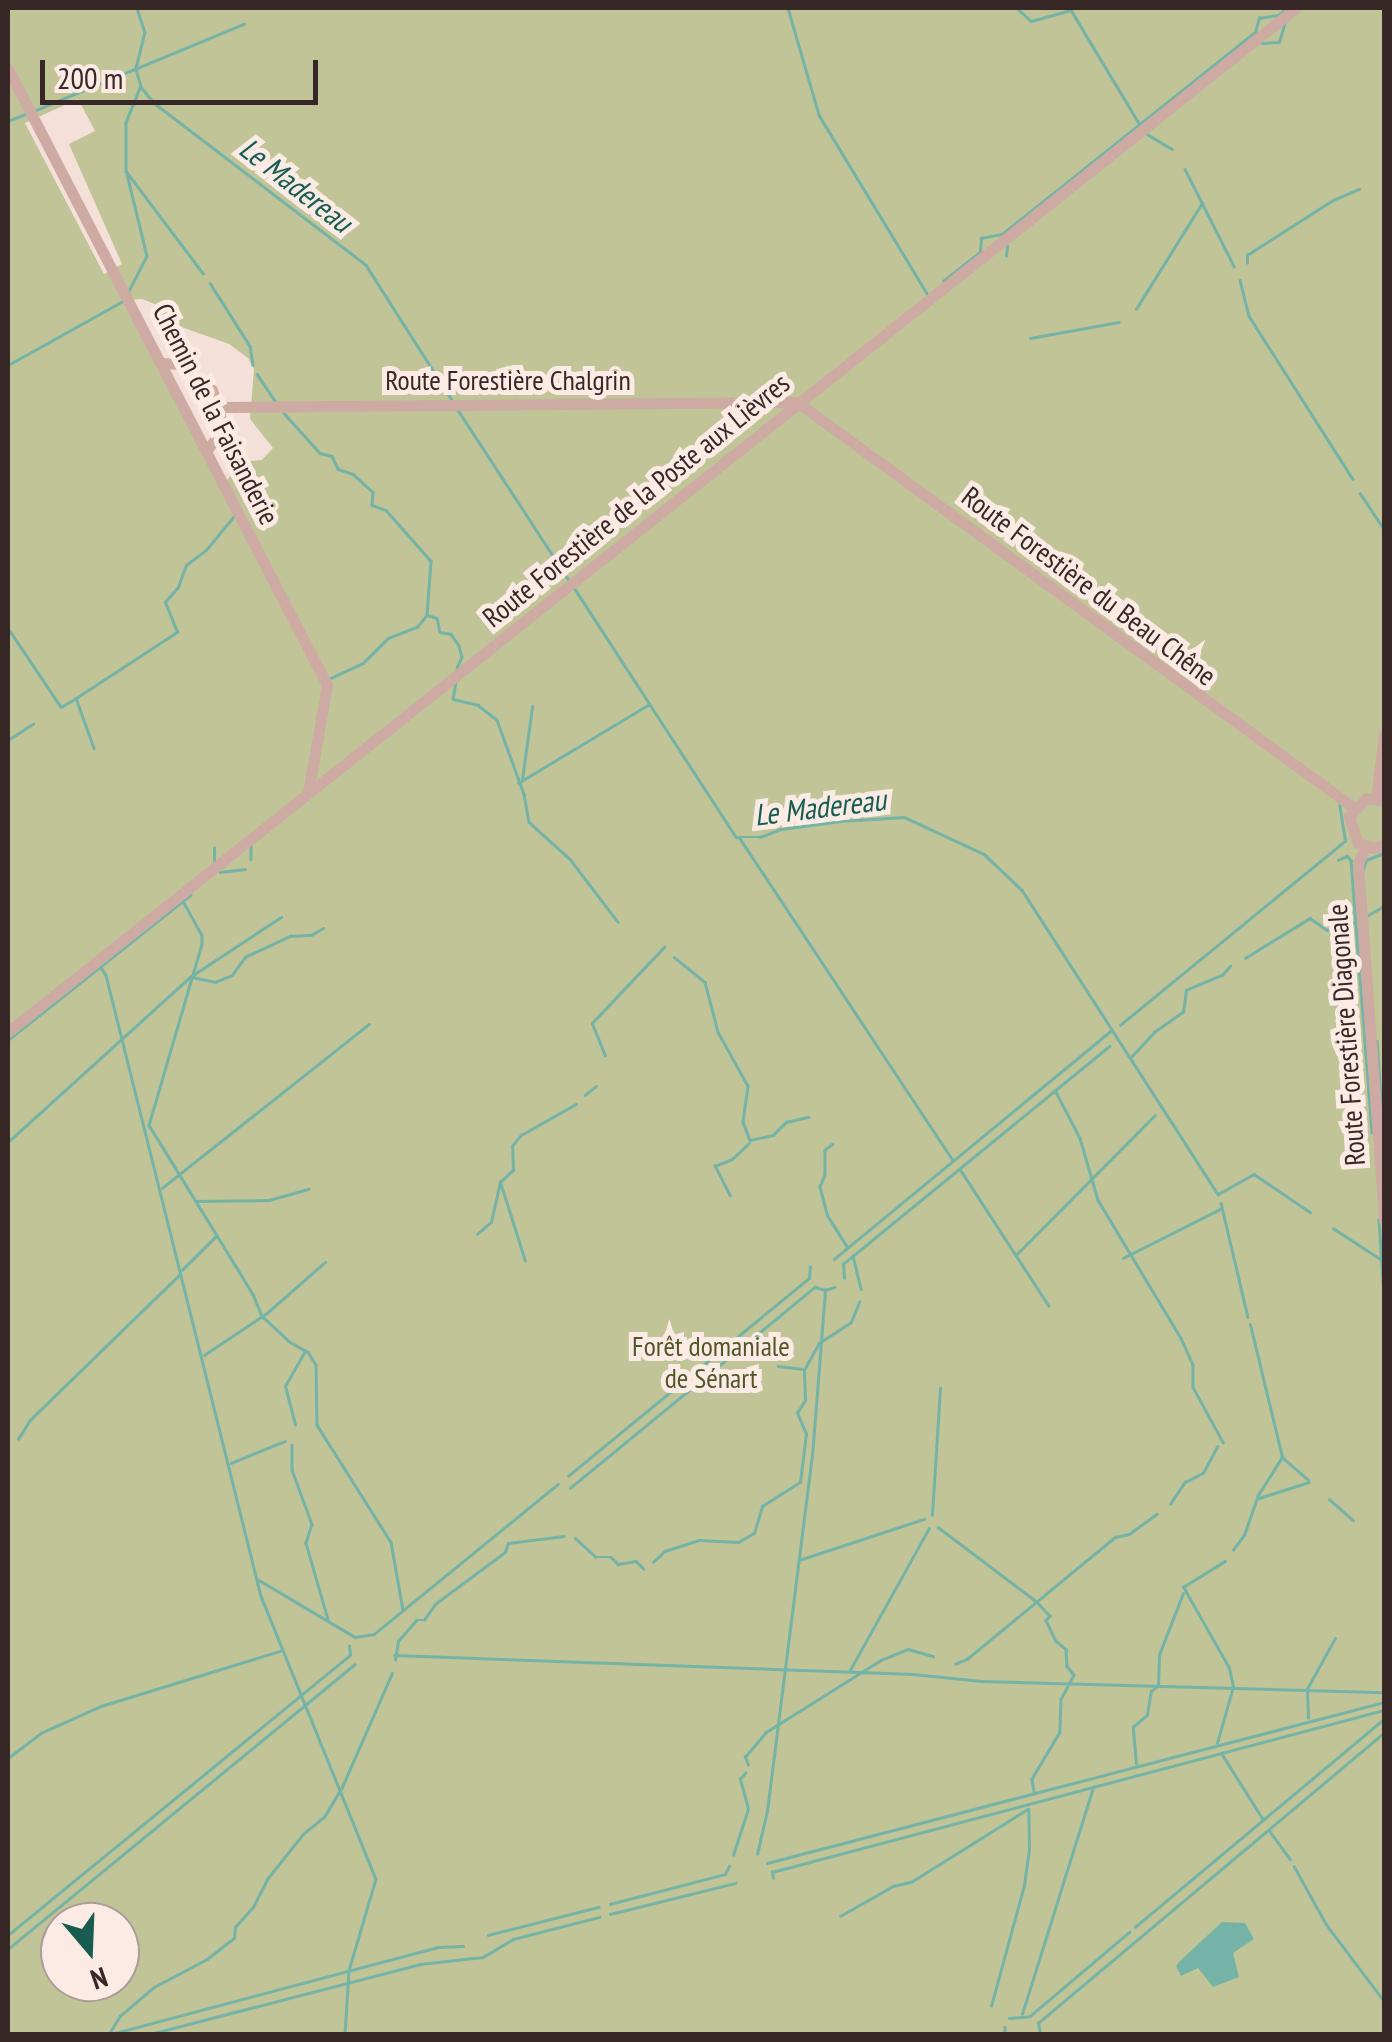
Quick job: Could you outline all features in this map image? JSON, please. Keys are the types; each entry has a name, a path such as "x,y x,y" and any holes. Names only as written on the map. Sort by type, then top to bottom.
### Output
{"street":[{"name":"Route Forestière de la Poste aux Lièvres","path":"8,1032 1296,8"},
{"name":"Chemin de la Faisanderie","path":"8,69 327,685 308,793"},
{"path":"161,363 182,364 212,390 219,407 218,435 207,450"},
{"name":"Route Forestière Chalgrin","path":"219,407 797,402"},
{"name":"Route Forestière du Beau Chêne","path":"797,402 1353,808"},
{"path":"1384,735 1380,799 1353,808 1349,826 1354,840 1366,848 1384,846"},
{"name":"Route Forestière Diagonale","path":"1366,848 1358,864 1384,1220"}],"green space":[{"name":"Forêt domaniale de Sénart","path":"8,8 1384,8 1384,2034 8,2034","holes":["78,99 95,131 69,144 122,264 104,274 25,123","142,299 160,306 162,320 229,344 248,358 254,369 250,419 273,448 262,460 241,462 225,483 129,300"]}],"water":[{"path":"1222,1922 1245,1923 1254,1939 1233,1953 1239,1977 1213,1987 1198,1968 1181,1976 1176,1966"}],"waterway":[{"name":"Le Madereau","path":"137,8 145,32 136,69 141,87 153,102 366,265 452,400"},
{"path":"788,8 819,115 927,293"},
{"path":"1017,8 1031,21 1071,10 1139,123"},
{"path":"943,281 980,252 981,238 1002,234 1255,32 1259,18 1278,15 1287,8"},
{"name":"Le Madereau","path":"36,110 244,24"},
{"path":"1262,43 1279,42 1284,24"},
{"path":"140,88 126,122 126,171 203,273"},
{"path":"8,121 25,114"},
{"path":"1147,134 1172,149"},
{"path":"1185,169 1234,266"},
{"path":"127,174 147,256 130,290"},
{"path":"1247,263 1247,255 1333,200 1359,189"},
{"path":"1136,309 1202,203"},
{"path":"1006,256 1007,246"},
{"path":"1240,280 1249,316 1353,479"},
{"path":"210,283 250,346 253,365"},
{"path":"8,365 123,301"},
{"path":"1030,338 1119,322"},
{"path":"257,374 275,401"},
{"name":"Le Madereau","path":"458,410 568,579"},
{"path":"284,413 320,453 332,456 338,469 353,474 373,492 372,505 386,510 431,561 427,615 437,618 440,632 451,634 459,646 462,657 457,668"},
{"path":"1360,493 1384,529"},
{"path":"76,698 177,632 165,602 178,587 186,565 206,550 234,516"},
{"name":"Le Madereau","path":"575,589 736,837 760,837 781,829 840,821 904,817 984,854 1022,890 1218,1194 1254,1174 1310,1212"},
{"path":"331,678 363,663 388,638 417,627 425,617"},
{"path":"8,628 61,707 76,698 94,748"},
{"path":"456,681 453,699 478,705 497,720 524,794 529,822 570,859 618,922"},
{"path":"518,783 648,705"},
{"path":"522,780 532,707"},
{"path":"8,740 33,724"},
{"path":"1120,1025 1345,841 1339,805"},
{"path":"739,837 953,1160"},
{"path":"251,846 251,859"},
{"path":"214,848 214,861"},
{"path":"1363,869 1366,860 1384,853"},
{"path":"1338,860 1347,856 1351,860 1372,1132"},
{"path":"220,872 245,869"},
{"path":"8,1040 190,895"},
{"path":"183,901 202,935 202,944 149,1125 253,1294 262,1316 290,1342 308,1352 316,1365 317,1425 391,1542 403,1610"},
{"path":"1368,915 1384,906"},
{"path":"8,1142 190,977 281,917"},
{"path":"1245,958 1310,918 1327,930 1353,923"},
{"path":"192,977 215,982 232,975 245,957 290,936 311,935 323,928"},
{"path":"605,1056 592,1023 664,947"},
{"path":"674,957 705,982 718,1032 748,1086 743,1122 750,1140 773,1135 786,1122 808,1117"},
{"path":"99,964 106,975 261,1596 376,1879 349,1971 345,2034"},
{"path":"1131,1057 1154,1032 1183,1012 1186,990 1222,975 1230,966"},
{"path":"162,1188 369,1024"},
{"path":"834,1259 1111,1031"},
{"path":"1377,1041 1384,1144"},
{"path":"844,1278 843,1264 1109,1046"},
{"path":"585,1095 596,1086"},
{"path":"1055,1090 1080,1138 1098,1200 1181,1338 1193,1365 1193,1387 1223,1442"},
{"path":"525,1261 500,1182 513,1170 512,1146 521,1135 576,1104"},
{"path":"1016,1255 1155,1115"},
{"path":"730,1196 715,1166 732,1159 749,1143"},
{"path":"833,1144 825,1150 825,1175 820,1187 828,1216 847,1246"},
{"path":"960,1169 1049,1306"},
{"path":"477,1234 491,1222 500,1182"},
{"path":"196,1201 269,1200 308,1189"},
{"path":"1221,1203 1248,1317"},
{"path":"1123,1258 1220,1209"},
{"name":"Le Madereau","path":"1379,1220 1384,1295"},
{"name":"Le Madereau","path":"1333,1228 1382,1260"},
{"path":"182,1270 215,1237"},
{"path":"853,1256 861,1289"},
{"path":"204,1355 267,1313 325,1262"},
{"path":"568,1476 809,1278 810,1267"},
{"path":"18,1439 30,1420 180,1274"},
{"path":"570,1488 815,1287 825,1290"},
{"path":"757,1854 767,1811 812,1456 825,1290 835,1287"},
{"path":"653,1562 665,1551 699,1540 738,1542 754,1533 762,1506 800,1482 806,1434 797,1413 805,1400 804,1370 819,1343 851,1322 859,1302"},
{"path":"1233,1550 1244,1535 1258,1495 1282,1457 1250,1325"},
{"path":"295,1425 285,1386 305,1351"},
{"path":"778,1366 801,1369"},
{"path":"932,1515 940,1388"},
{"path":"231,1463 285,1441"},
{"path":"292,1445 292,1470 312,1524 306,1543 328,1619"},
{"path":"1170,1504 1185,1482 1203,1473 1217,1447"},
{"path":"1282,1457 1308,1480"},
{"path":"1259,1498 1309,1482"},
{"path":"259,1580 355,1637 374,1634 558,1484"},
{"path":"1329,1499 1353,1520"},
{"path":"955,1664 967,1659 1115,1537 1129,1534 1157,1514"},
{"path":"799,1560 924,1519"},
{"path":"938,1527 1037,1602 1050,1616 1046,1620 1056,1641 1066,1649 1067,1666 1074,1675 1061,1699 1060,1732 1032,1779 1034,1791"},
{"path":"850,1670 929,1528"},
{"path":"395,1660 398,1641 416,1620 424,1620 435,1604 505,1552 508,1543 564,1536"},
{"path":"575,1538 596,1557 611,1557 618,1564 636,1561 644,1569"},
{"path":"1217,1743 1233,1687 1229,1668 1183,1587 1225,1561"},
{"path":"1136,1764 1133,1727 1147,1715 1151,1691 1158,1686 1159,1655 1183,1593"},
{"path":"1308,1718 1307,1689 1335,1638"},
{"path":"8,1935 350,1655 349,1646"},
{"path":"748,1765 745,1757 766,1732 881,1660 908,1649 933,1656"},
{"path":"8,1758 41,1733 101,1706 280,1651"},
{"path":"394,1655 913,1674 981,1681 1384,1692"},
{"path":"8,1949 354,1665"},
{"path":"109,2034 120,2016 154,1987 207,1959 234,1938 235,1927 253,1907 268,1878 303,1834 324,1817 342,1787 392,1673"},
{"path":"767,1863 1384,1702"},
{"path":"773,1878 772,1872 1384,1710"},
{"path":"1135,1927 1384,1719"},
{"path":"1040,2033 1038,2023 1384,1733"},
{"path":"1222,1754 1263,1819"},
{"path":"733,1855 748,1809 740,1779 745,1773"},
{"path":"1022,2014 1093,1787"},
{"path":"840,1916 893,1886 911,1882 1028,1809"},
{"path":"991,2006 1024,1885 1029,1850 1028,1811"},
{"path":"1269,1830 1290,1859"},
{"path":"610,1904 725,1874 729,1866"},
{"path":"1294,1866 1326,1924 1384,2001"},
{"path":"610,1914 735,1883"},
{"path":"488,1935 598,1907"},
{"path":"150,2034 420,1964 483,1957 513,1939 599,1917"},
{"path":"1009,2018 1030,2016 1129,1932"},
{"path":"111,2034 437,1947 463,1946"},
{"path":"1005,2027 1005,2034"}]}
